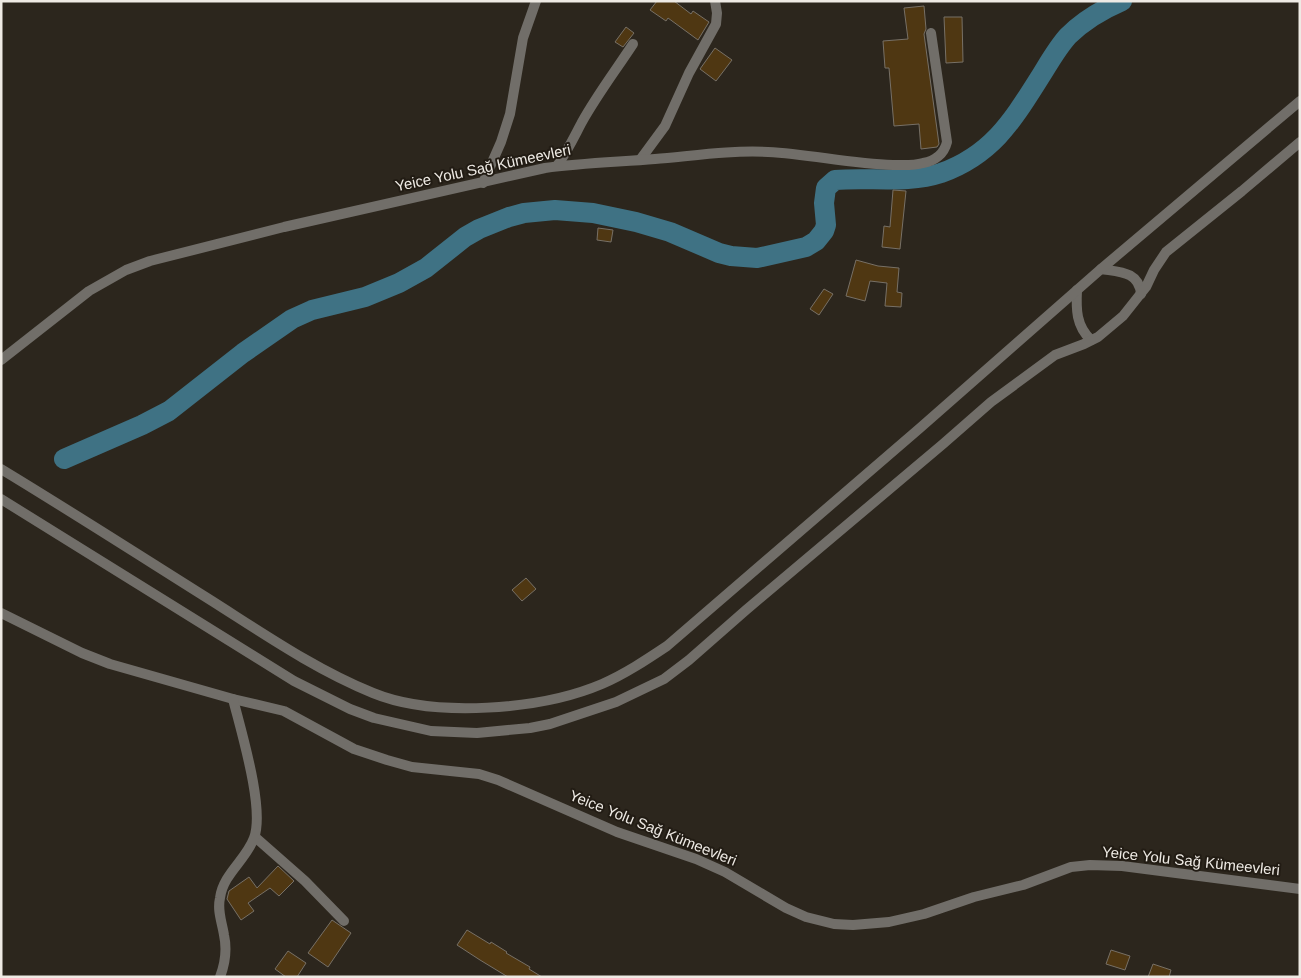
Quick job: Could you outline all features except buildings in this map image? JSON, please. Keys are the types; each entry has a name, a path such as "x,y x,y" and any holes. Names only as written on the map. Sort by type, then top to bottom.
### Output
{"street":[{"path":"482,183 501,142 510,114 523,38 536,1"},
{"path":"640,160 664,126 689,73 716,24 717,13 714,1"},
{"name":"Yeice Yolu Sağ Kümeevleri","path":"1,360 89,291 126,270 150,261 284,227 557,166 744,151 807,155 832,160 875,164 923,164 934,159 945,148 947,136 931,33"},
{"path":"557,166 569,149 601,92 633,44"},
{"path":"1,469 311,662 373,693 410,703 430,706 477,708 533,703 583,691 602,684 630,669 667,646 1100,269 1300,101"},
{"path":"1,499 294,681 350,709 374,718 430,731 477,733 530,728 550,724 594,711 616,702 664,679 689,660 936,451 991,402 1055,356 1091,340 1123,316 1141,294 1166,252 1242,192 1300,142"},
{"path":"1100,269 1124,272 1132,276 1140,286 1141,294"},
{"path":"1077,290 1077,317 1083,332 1091,340"},
{"name":"Yeice Yolu Sağ Kümeevleri","path":"1,613 82,653 110,664 233,699 284,711 354,749 412,767 479,774 498,780 617,832 703,862 786,908 806,917 834,924 853,925 889,922 924,914 974,897 1023,885 1071,867 1090,865 1122,866 1300,889"},
{"path":"220,977 226,951 225,937 218,908 220,895 224,884 248,852 255,837 257,819 249,764 233,699"},
{"path":"255,837 305,881 344,921"}],"waterway":[{"path":"64,459 142,425 169,411 243,353 292,319 312,310 365,297 399,283 426,268 465,237 509,217 524,213 555,210 593,213 636,222 670,232 719,253 731,256 757,258 806,247 816,241 824,231 826,225 824,203 826,188 835,180 902,179 928,176 941,173 975,156 989,145 1012,120 1057,49 1068,36 1093,16 1122,1"}]}
